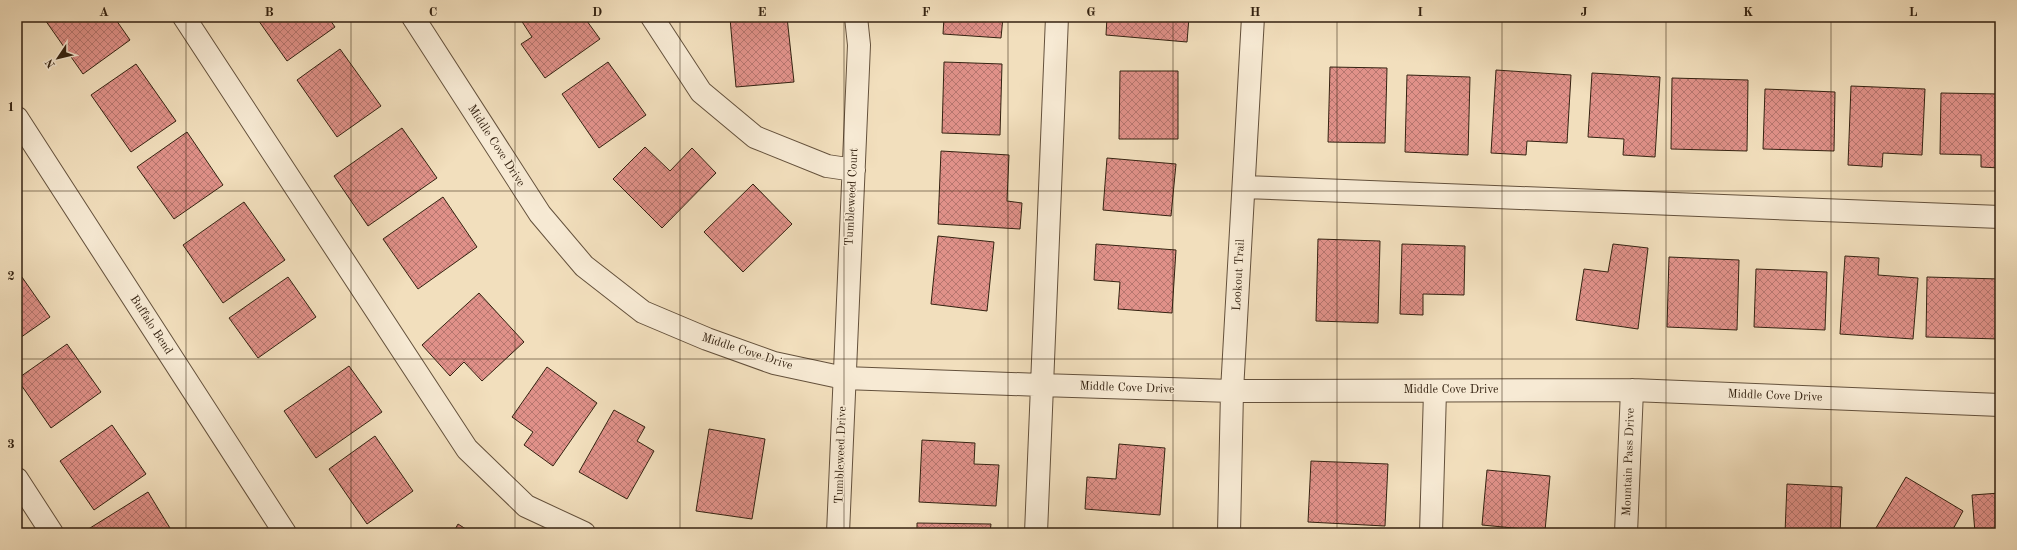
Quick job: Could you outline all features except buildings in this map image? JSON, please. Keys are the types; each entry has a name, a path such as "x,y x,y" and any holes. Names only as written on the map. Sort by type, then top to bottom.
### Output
{"street":[{"path":"184,17 467,449 526,506 584,533"},
{"name":"Middle Cove Drive","path":"413,17 540,214 584,266 643,312 707,339 774,363 844,378 1041,385 1232,391 1632,390 2000,405"},
{"path":"652,17 701,92 755,137 827,166 854,170"},
{"name":"Tumbleweed Court","path":"844,378 860,45 856,17"},
{"path":"1036,533 1057,17"},
{"name":"Lookout Trail","path":"1229,533 1232,391 1253,17"},
{"name":"Buffalo Bend","path":"17,118 285,533"},
{"path":"1244,187 2000,217"},
{"name":"Tumbleweed Drive","path":"838,533 844,378"},
{"path":"1431,533 1435,390"},
{"name":"Mountain Pass Drive","path":"1626,533 1632,390"},
{"path":"17,479 52,533"}]}
